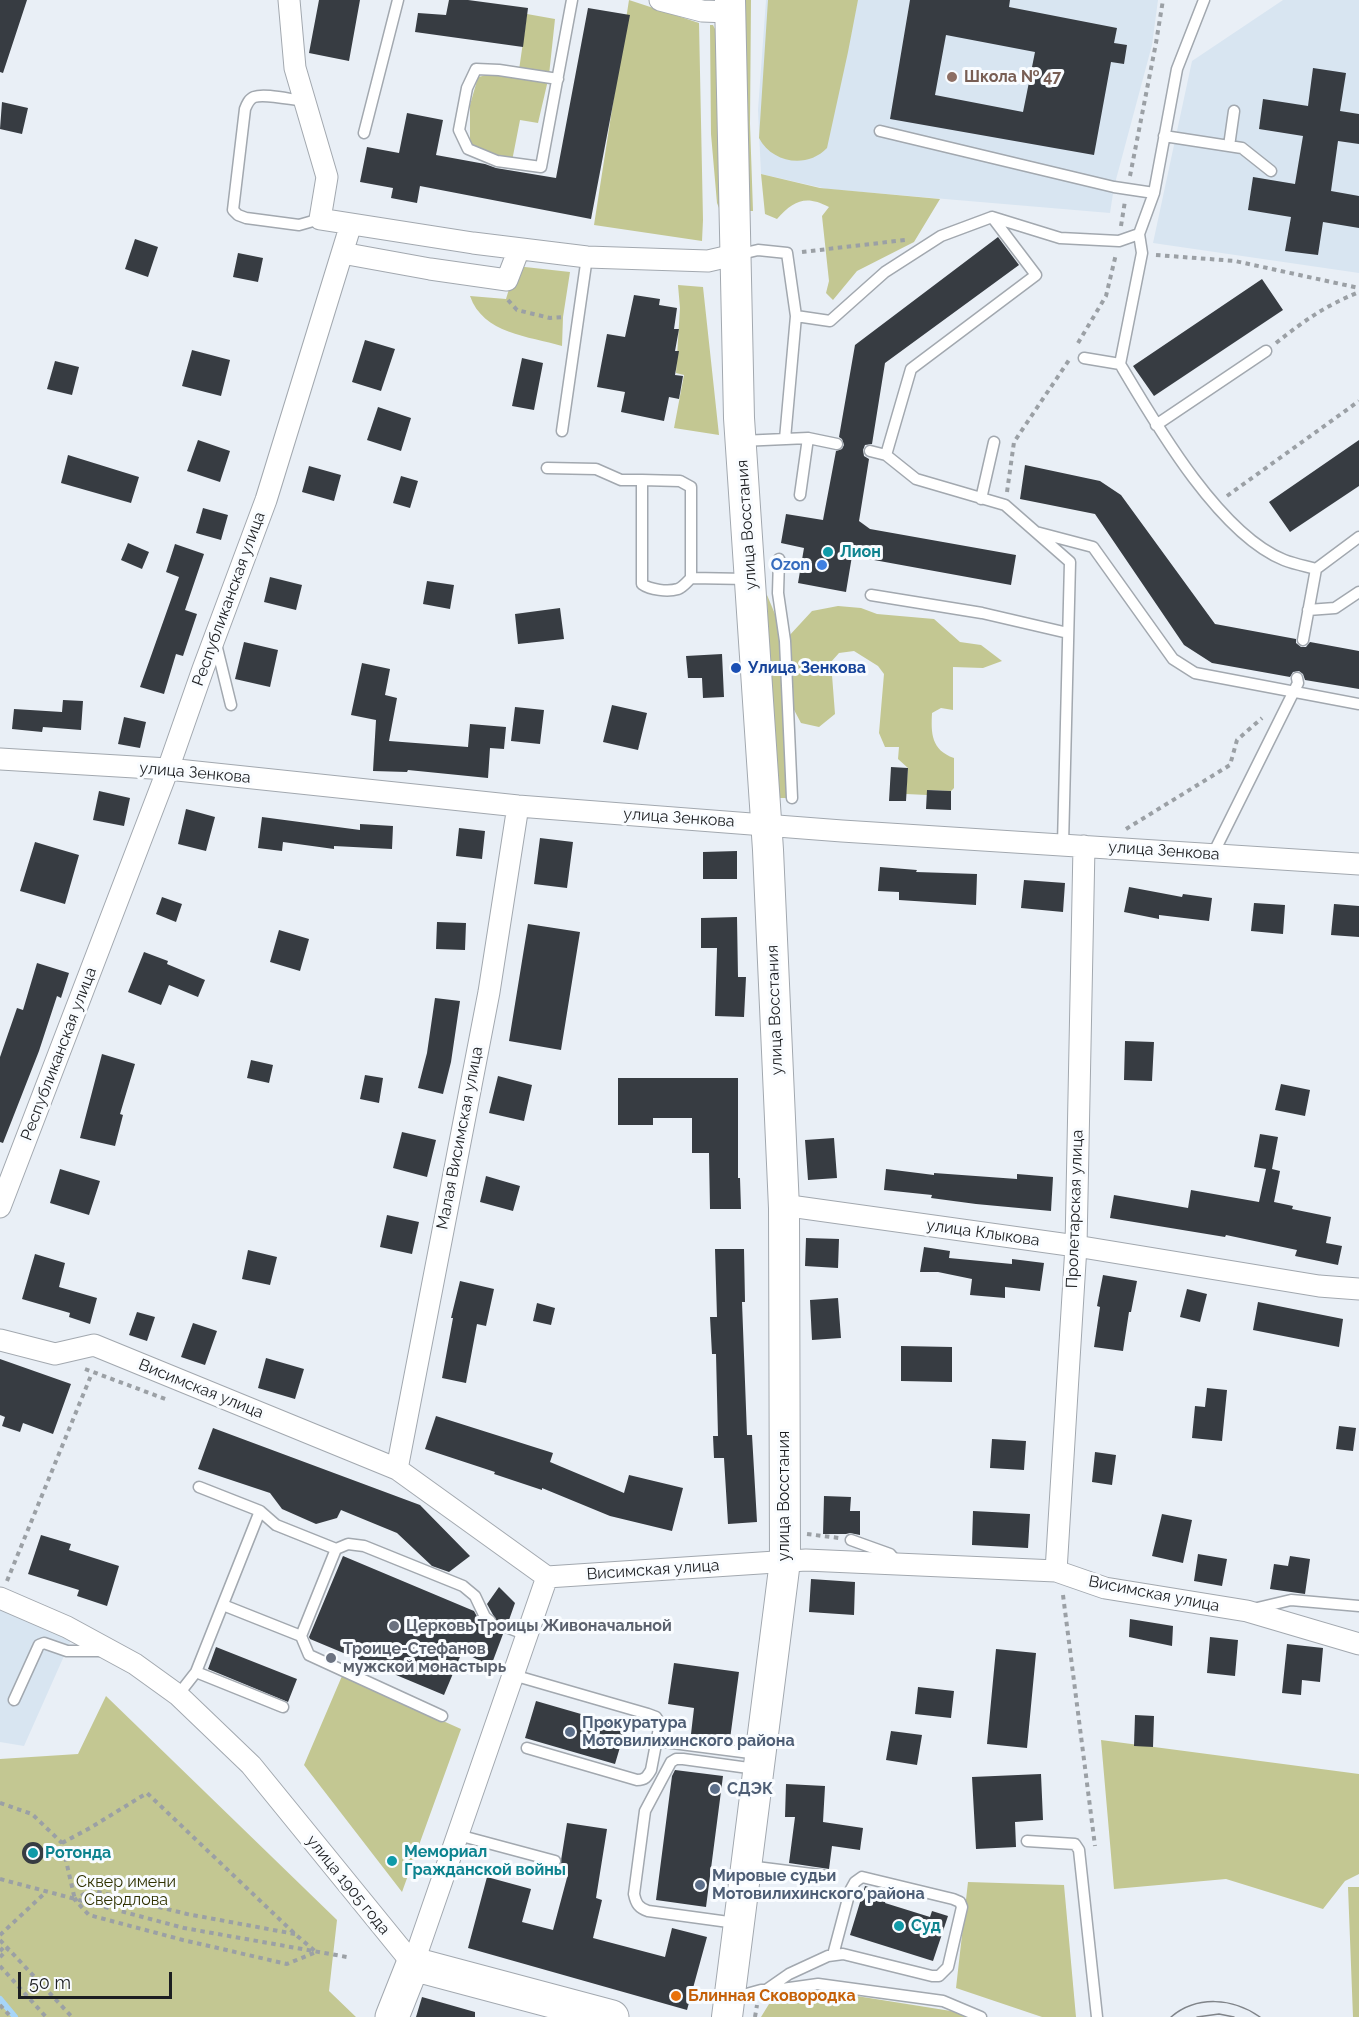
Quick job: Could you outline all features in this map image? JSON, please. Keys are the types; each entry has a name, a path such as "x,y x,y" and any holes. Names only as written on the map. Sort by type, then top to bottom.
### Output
{"main road":[{"path":"392,2017 413,1964 612,2017"}],"street":[{"path":"289,0 295,68 327,177 320,219 473,243 587,257 708,261 734,255"},
{"path":"660,0 702,11 730,6"},
{"name":"улица Восстания","path":"728,2008 785,1561 784,1208 766,824 741,441 734,255 730,6"},
{"name":"Республиканская улица","path":"0,1207 168,769 266,500 351,224"},
{"path":"342,253 507,280 519,249"},
{"name":"улица Зенкова","path":"0,759 168,769 518,806 1359,864"},
{"name":"Малая Висимская улица","path":"397,1469 489,992 518,806"},
{"name":"Пролетарская улица","path":"1059,1580 1076,1245 1073,845"},
{"name":"улица Клыкова","path":"784,1208 797,1207 1076,1245 1320,1286 1359,1289"},
{"name":"Висимская улица","path":"0,1340 55,1354 94,1345 397,1469 547,1577 806,1560 899,1564 1059,1580 1247,1611 1359,1644"},
{"path":"413,1964 547,1577"},
{"name":"улица 1905 года","path":"2,1592 135,1664 178,1695 251,1765 413,1964"}],"lane":[{"path":"364,133 398,0"},
{"path":"558,79 476,69 467,88 459,130 468,149 497,160 541,167 558,79 573,0"},
{"path":"1204,0 1177,69 1154,193 1139,234 1142,253 1120,364 1156,425 1214,505 1248,538 1283,560 1316,569"},
{"path":"305,101 264,96 254,97 248,102 234,210 238,215 246,218 299,225 320,219"},
{"path":"1229,146 1234,111"},
{"path":"880,131 1127,189 1154,193"},
{"path":"1164,136 1242,148 1270,171"},
{"path":"796,316 830,321 885,272 941,236 992,217 1060,238 1119,241 1139,234"},
{"path":"886,455 910,369 1036,275 992,217"},
{"path":"734,255 758,250 787,253 796,316 785,439"},
{"path":"562,431 587,257"},
{"path":"1156,425 1266,351"},
{"path":"1084,357 1120,364"},
{"path":"741,441 808,438 837,444"},
{"path":"800,495 808,438"},
{"path":"981,499 994,442"},
{"path":"870,451 886,455 916,479 1005,506 1070,562 1068,633 1073,845"},
{"path":"547,468 596,469 621,480 680,481 691,487 691,578"},
{"path":"642,480 642,584 652,589 679,588 691,578 751,579"},
{"path":"1034,531 1093,547 1173,659 1195,673 1359,704"},
{"path":"1303,640 1316,569 1359,537"},
{"path":"779,559 778,593 785,641 792,798"},
{"path":"1308,610 1335,608 1359,592"},
{"path":"872,595 982,613 1068,633"},
{"path":"214,638 231,705"},
{"path":"1213,854 1298,683 1297,678"},
{"path":"199,1487 260,1511 276,1525 336,1549 348,1544 364,1546 462,1586 475,1596 485,1617 490,1620"},
{"path":"178,1695 196,1672 260,1511"},
{"path":"851,1540 890,1554 899,1564"},
{"path":"336,1549 301,1636 309,1655 442,1716"},
{"path":"1247,1611 1291,1600 1359,1606"},
{"path":"223,1605 301,1636"},
{"path":"506,1627 527,1635"},
{"path":"14,1700 39,1646 44,1643 66,1651 110,1651"},
{"path":"196,1672 283,1707"},
{"path":"513,1675 656,1717 660,1723 651,1770 648,1777 643,1780 527,1748"},
{"path":"657,1741 760,1762"},
{"path":"739,1923 648,1911 641,1909 636,1903 634,1894 645,1811 671,1762 684,1759 760,1762"},
{"path":"458,1835 555,1861"},
{"path":"1027,1841 1075,1844 1079,1850 1097,2017"},
{"path":"747,1865 828,1876"},
{"path":"766,1990 789,1974 833,1955 843,1954 939,1976 948,1967 962,1907 960,1902 954,1899 862,1877 849,1891 833,1955"},
{"path":"728,2008 761,1990 818,1984 943,2001 981,2017"}],"path":[{"path":"1077,345 1106,296 1119,241 1163,0"},
{"path":"787,253 941,236"},
{"path":"1142,253 1235,261 1359,290"},
{"path":"501,279 507,298 517,310 550,318 578,319"},
{"path":"1266,351 1309,316 1359,290"},
{"path":"1005,506 1014,442 1071,355"},
{"path":"1214,505 1359,402"},
{"path":"1073,845 1118,834 1230,765 1237,740 1293,693"},
{"path":"2,1592 92,1373"},
{"path":"807,1533 851,1540"},
{"path":"1059,1580 1096,1854"},
{"path":"62,1843 147,1793 316,1952"},
{"path":"0,1803 32,1814 62,1843 75,1900 89,1915 287,1964 316,1952"},
{"path":"0,1879 184,1928 347,1957"},
{"path":"75,1900 90,1890 187,1914 295,1934"},
{"path":"0,1935 46,1892"},
{"path":"0,1940 72,2017"},
{"path":"0,1951 7,1948"},
{"path":"0,1956 7,1948"},
{"path":"0,1966 46,2017"},
{"path":"0,2005 11,2017"}],"shaded area":[{"name":"Школа № 47","path":"766,0 1158,0 1152,45 1114,187 1110,213 827,189 761,174 758,110"},
{"path":"1283,0 1359,0 1359,273 1153,243 1192,61"},
{"path":"0,1609 72,1638 24,1746 0,1742"}],"green space":[{"path":"629,0 699,23 702,241 594,225"},
{"path":"741,0 751,0 750,124 753,211 748,211"},
{"path":"768,0 858,0 827,148 810,159 800,161 781,158 772,153 759,138"},
{"path":"527,14 555,19 549,75 519,70"},
{"path":"710,25 713,25 718,35 723,209 719,208 717,203 711,134"},
{"path":"496,73 548,80 538,123 520,120 512,161 470,145 470,105 478,77"},
{"path":"761,174 820,188 940,199 914,242 857,271 833,300 826,293 829,281 822,216 829,207 814,201 801,201 789,207 777,219 765,214"},
{"path":"516,266 570,272 563,317 562,346 522,336 496,326 476,309 470,296 506,299"},
{"path":"678,285 703,287 719,435 674,428 684,375 676,373 680,308"},
{"path":"767,595 780,626 792,798 773,798"},
{"path":"838,606 861,608 877,614 934,619 960,642 981,645 1002,661 983,668 953,667 953,710 941,708 932,713 934,740 946,755 954,758 954,788 951,791 927,790 927,795 906,794 908,768 898,759 899,747 885,747 879,733 884,674 878,666 854,651 839,653 831,662 835,714 819,727 801,723 793,708 788,637 812,611"},
{"path":"342,1676 461,1729 402,1892 304,1765"},
{"name":"Сквер имени Свердлова","path":"106,1696 337,1920 329,1991 356,2017 0,2017 0,1759 78,1754"},
{"path":"1101,1740 1359,1774 1359,1874 1345,1881 1323,1909 1226,1879 1114,1889"},
{"path":"968,1882 1064,1885 1076,2017 1042,2017 956,1988"},
{"path":"1348,1887 1359,1887 1359,2017 1353,2017"},
{"path":"825,1991 951,2011 968,2017 761,2017 769,2004 793,1996"}],"building":[{"path":"0,0 27,0 3,73 0,72"},
{"path":"319,0 360,0 349,61 309,53"},
{"path":"449,0 468,0 528,8 523,47 415,32 418,13 446,15"},
{"path":"910,0 1010,0 1009,7 1117,28 1114,43 1127,45 1124,64 1111,62 1094,155 890,119","holes":["946,35 1035,52 1023,112 935,95"]},
{"path":"588,8 630,15 591,219 420,186 417,203 391,198 393,188 360,182 367,147 399,153 407,113 443,120 436,155 556,178"},
{"path":"1313,68 1346,73 1340,111 1359,114 1359,144 1338,141 1331,191 1359,196 1359,228 1323,222 1318,255 1285,251 1291,217 1248,210 1253,177 1295,184 1303,136 1259,129 1263,99 1308,106"},
{"path":"2,102 28,108 22,134 0,129"},
{"path":"998,237 1019,265 885,363 872,444 865,445 863,450 864,456 869,459 859,521 870,529 1016,555 1011,585 852,556 846,592 798,583 804,548 781,543 786,514 823,520 836,451 842,449 844,445 839,437 855,345"},
{"path":"135,239 158,247 148,277 125,269"},
{"path":"238,253 263,258 258,282 233,277"},
{"path":"1262,279 1283,310 1154,396 1133,366"},
{"path":"634,295 660,299 659,305 677,308 674,329 679,329 675,351 679,351 675,375 683,376 679,399 669,397 664,421 621,412 625,392 597,387 607,334 625,337"},
{"path":"365,340 395,349 381,391 352,382"},
{"path":"192,350 230,360 221,396 182,386"},
{"path":"522,358 543,363 534,410 512,406"},
{"path":"55,361 79,367 72,395 47,389"},
{"path":"378,407 411,418 401,451 367,440"},
{"path":"198,440 230,451 220,482 187,471"},
{"path":"1359,440 1359,486 1290,532 1269,502"},
{"path":"68,455 139,477 131,503 61,483"},
{"path":"1025,465 1100,481 1121,495 1215,624 1296,639 1296,643 1301,647 1306,647 1310,642 1359,651 1359,689 1305,680 1299,671 1293,672 1290,677 1212,663 1184,645 1095,514 1020,499"},
{"path":"309,466 341,475 334,501 302,492"},
{"path":"401,476 418,481 410,508 393,503"},
{"path":"203,508 228,515 221,540 196,533"},
{"path":"128,543 149,552 142,569 121,560"},
{"path":"175,544 204,554 185,610 197,614 183,656 176,654 164,694 140,687 179,577 166,572"},
{"path":"270,577 302,585 296,610 264,602"},
{"path":"427,581 454,585 450,609 423,604"},
{"path":"560,608 564,639 518,644 515,614"},
{"path":"244,642 278,650 270,687 235,679"},
{"path":"722,654 724,697 703,698 702,678 688,678 686,656"},
{"path":"362,663 390,669 385,695 397,698 389,741 468,747 470,724 506,727 504,749 490,748 488,778 408,770 407,772 373,771 376,720 351,715"},
{"path":"63,700 83,701 81,730 43,727 42,732 12,729 14,709 62,712"},
{"path":"612,705 647,713 638,750 603,742"},
{"path":"515,707 544,710 540,744 511,741"},
{"path":"124,717 146,722 140,748 118,744"},
{"path":"891,767 908,768 906,801 889,801"},
{"path":"927,790 951,791 951,810 926,809"},
{"path":"99,791 130,798 124,826 93,820"},
{"path":"186,809 215,817 206,851 178,844"},
{"path":"262,817 360,830 360,824 393,826 392,849 334,846 334,849 283,842 282,851 258,848"},
{"path":"459,828 485,831 482,859 456,856"},
{"path":"540,838 573,842 567,888 534,884"},
{"path":"35,842 79,855 65,904 20,891"},
{"path":"737,851 737,879 703,879 703,852"},
{"path":"880,867 917,870 916,872 977,874 976,905 899,900 899,892 878,891"},
{"path":"1024,880 1065,883 1063,912 1021,908"},
{"path":"1129,887 1182,897 1183,894 1212,898 1209,921 1159,915 1159,919 1124,912"},
{"path":"162,897 182,904 176,922 156,914"},
{"path":"1254,903 1285,905 1283,934 1251,931"},
{"path":"1334,904 1359,906 1359,937 1331,935"},
{"path":"737,917 738,977 746,977 744,1017 715,1016 717,948 701,948 701,918"},
{"path":"437,922 466,923 465,950 436,949"},
{"path":"528,924 580,932 561,1050 509,1041"},
{"path":"279,930 309,939 300,971 270,962"},
{"path":"144,952 168,961 167,964 205,980 198,997 169,985 161,1005 128,992"},
{"path":"37,963 69,973 61,998 57,996 39,1051 3,1143 0,1142 0,1057 17,1008 23,1010"},
{"path":"435,998 460,1001 451,1062 443,1094 418,1088 427,1053"},
{"path":"1125,1041 1154,1042 1152,1081 1124,1080"},
{"path":"102,1054 135,1064 120,1114 123,1115 115,1146 80,1138"},
{"path":"251,1060 273,1065 269,1083 247,1078"},
{"path":"365,1075 383,1078 379,1103 360,1099"},
{"path":"498,1076 532,1085 524,1121 489,1113"},
{"path":"618,1078 738,1078 738,1178 740,1178 741,1209 710,1209 709,1153 692,1153 692,1118 653,1118 653,1125 618,1125"},
{"path":"1281,1084 1310,1090 1305,1116 1275,1110"},
{"path":"402,1132 436,1140 427,1177 393,1168"},
{"path":"1260,1134 1278,1137 1272,1169 1280,1171 1274,1202 1293,1206 1292,1209 1331,1217 1326,1243 1342,1246 1338,1265 1295,1256 1297,1250 1226,1235 1225,1237 1110,1218 1114,1195 1188,1208 1191,1190 1259,1202 1266,1169 1254,1167"},
{"path":"834,1138 837,1178 808,1180 805,1140"},
{"path":"60,1169 100,1181 89,1215 50,1203"},
{"path":"886,1169 934,1175 934,1173 1017,1179 1017,1174 1053,1177 1051,1211 976,1204 931,1198 932,1195 884,1190"},
{"path":"486,1176 520,1186 513,1211 480,1202"},
{"path":"387,1215 419,1222 412,1254 380,1247"},
{"path":"806,1238 839,1239 838,1268 805,1266"},
{"path":"924,1247 950,1251 949,1258 1012,1264 1012,1259 1044,1263 1040,1291 1005,1287 1005,1298 970,1295 972,1279 938,1272 920,1272"},
{"path":"715,1249 744,1249 745,1302 742,1302 747,1435 752,1435 757,1522 728,1524 724,1458 714,1458 713,1436 718,1436 716,1354 712,1354 710,1317 717,1317"},
{"path":"248,1250 277,1257 270,1285 242,1279"},
{"path":"35,1254 65,1263 59,1287 97,1298 90,1324 69,1317 70,1313 22,1299"},
{"path":"1103,1275 1137,1281 1123,1351 1094,1347 1100,1307 1097,1306"},
{"path":"460,1281 494,1289 486,1326 477,1324 466,1383 442,1378 453,1318 451,1318"},
{"path":"1187,1289 1207,1294 1200,1322 1180,1317"},
{"path":"838,1298 841,1338 812,1340 810,1300"},
{"path":"1258,1302 1343,1319 1339,1347 1253,1330"},
{"path":"537,1303 555,1308 551,1325 533,1321"},
{"path":"137,1312 155,1317 147,1341 129,1335"},
{"path":"193,1323 217,1331 205,1365 181,1357"},
{"path":"901,1346 952,1347 952,1382 901,1381"},
{"path":"266,1358 304,1369 295,1399 258,1388"},
{"path":"0,1359 71,1384 53,1434 23,1423 20,1432 2,1426 5,1417 0,1415"},
{"path":"1207,1388 1227,1390 1222,1441 1192,1438 1195,1406 1205,1407"},
{"path":"436,1416 553,1453 550,1462 624,1493 629,1475 683,1488 672,1531 610,1516 542,1488 542,1490 425,1449"},
{"path":"1339,1426 1356,1428 1353,1451 1336,1449"},
{"path":"213,1428 420,1505 470,1556 449,1572 432,1566 397,1533 341,1510 337,1518 316,1524 282,1509 270,1493 198,1469"},
{"path":"992,1439 1026,1441 1024,1470 990,1468"},
{"path":"1095,1452 1116,1455 1112,1485 1092,1482"},
{"path":"824,1496 851,1497 850,1511 860,1511 860,1535 823,1534"},
{"path":"973,1511 1030,1514 1028,1548 972,1545"},
{"path":"1162,1514 1192,1520 1183,1563 1152,1556"},
{"path":"41,1535 71,1544 69,1550 119,1566 107,1606 77,1596 79,1590 28,1574"},
{"path":"1198,1554 1227,1559 1222,1586 1194,1581"},
{"name":"Церковь Троицы Живоначальной","path":"343,1556 474,1611 480,1622 488,1628 495,1626 497,1622 487,1604 499,1587 515,1603 509,1620 504,1620 499,1624 499,1629 503,1634 491,1666 462,1652 444,1695 310,1639"},
{"path":"1290,1556 1310,1559 1305,1594 1270,1589 1274,1564 1288,1566"},
{"path":"811,1579 855,1582 854,1615 809,1612"},
{"path":"1130,1619 1173,1626 1172,1646 1129,1637"},
{"path":"1210,1637 1238,1640 1235,1676 1207,1673"},
{"path":"1287,1644 1323,1648 1320,1682 1302,1680 1301,1695 1282,1693"},
{"path":"216,1647 297,1679 288,1702 208,1669"},
{"path":"996,1649 1036,1653 1027,1748 987,1744"},
{"path":"674,1663 739,1672 730,1739 691,1734 694,1708 668,1704"},
{"path":"918,1687 954,1691 951,1718 915,1714"},
{"path":"536,1701 626,1727 615,1764 525,1738"},
{"path":"1135,1715 1154,1716 1153,1747 1134,1746"},
{"path":"891,1731 922,1735 917,1765 886,1760"},
{"path":"675,1770 723,1776 706,1907 656,1900 672,1776"},
{"path":"1041,1774 1043,1820 1015,1822 1016,1847 976,1849 972,1777"},
{"path":"786,1784 825,1786 823,1822 863,1828 860,1850 832,1846 829,1869 789,1863 795,1817 785,1817"},
{"path":"567,1823 607,1829 596,1898 602,1900 593,1938 665,1957 672,1928 707,1937 687,2010 468,1948 487,1877 531,1889 522,1922 553,1930 568,1874 559,1873"},
{"name":"Ротонда","path":"33,1842 41,1845 44,1853 41,1861 33,1864 25,1861 22,1853 25,1845"},
{"name":"Суд","path":"865,1886 888,1893 885,1903 930,1917 932,1911 948,1916 933,1961 850,1935"},
{"path":"422,1997 475,2012 475,2017 416,2017"}],"waterway":[{"path":"0,1999 15,2017"}],"tram line":[{"path":"1171,2017 1181,2010 1203,2002 1227,2003 1260,2017"},
{"path":"1197,2017 1219,2014 1234,2017"}],"place":[{"name":"Школа № 47","path":"952,77"},
{"name":"Лион","path":"828,552"},
{"name":"Ozon","path":"822,565"},
{"name":"Улица Зенкова","path":"736,668"},
{"name":"Церковь Троицы Живоначальной","path":"394,1626"},
{"name":"Троице-Стефанов мужской монастырь","path":"331,1658"},
{"name":"Прокуратура Мотовилихинского района","path":"570,1732"},
{"name":"СДЭК","path":"715,1789"},
{"name":"Ротонда","path":"33,1853"},
{"name":"Мемориал Гражданской войны","path":"392,1861"},
{"name":"Мировые судьи Мотовилихинского района","path":"700,1885"},
{"name":"Суд","path":"899,1926"},
{"name":"Блинная Сковородка","path":"676,1996"}]}
